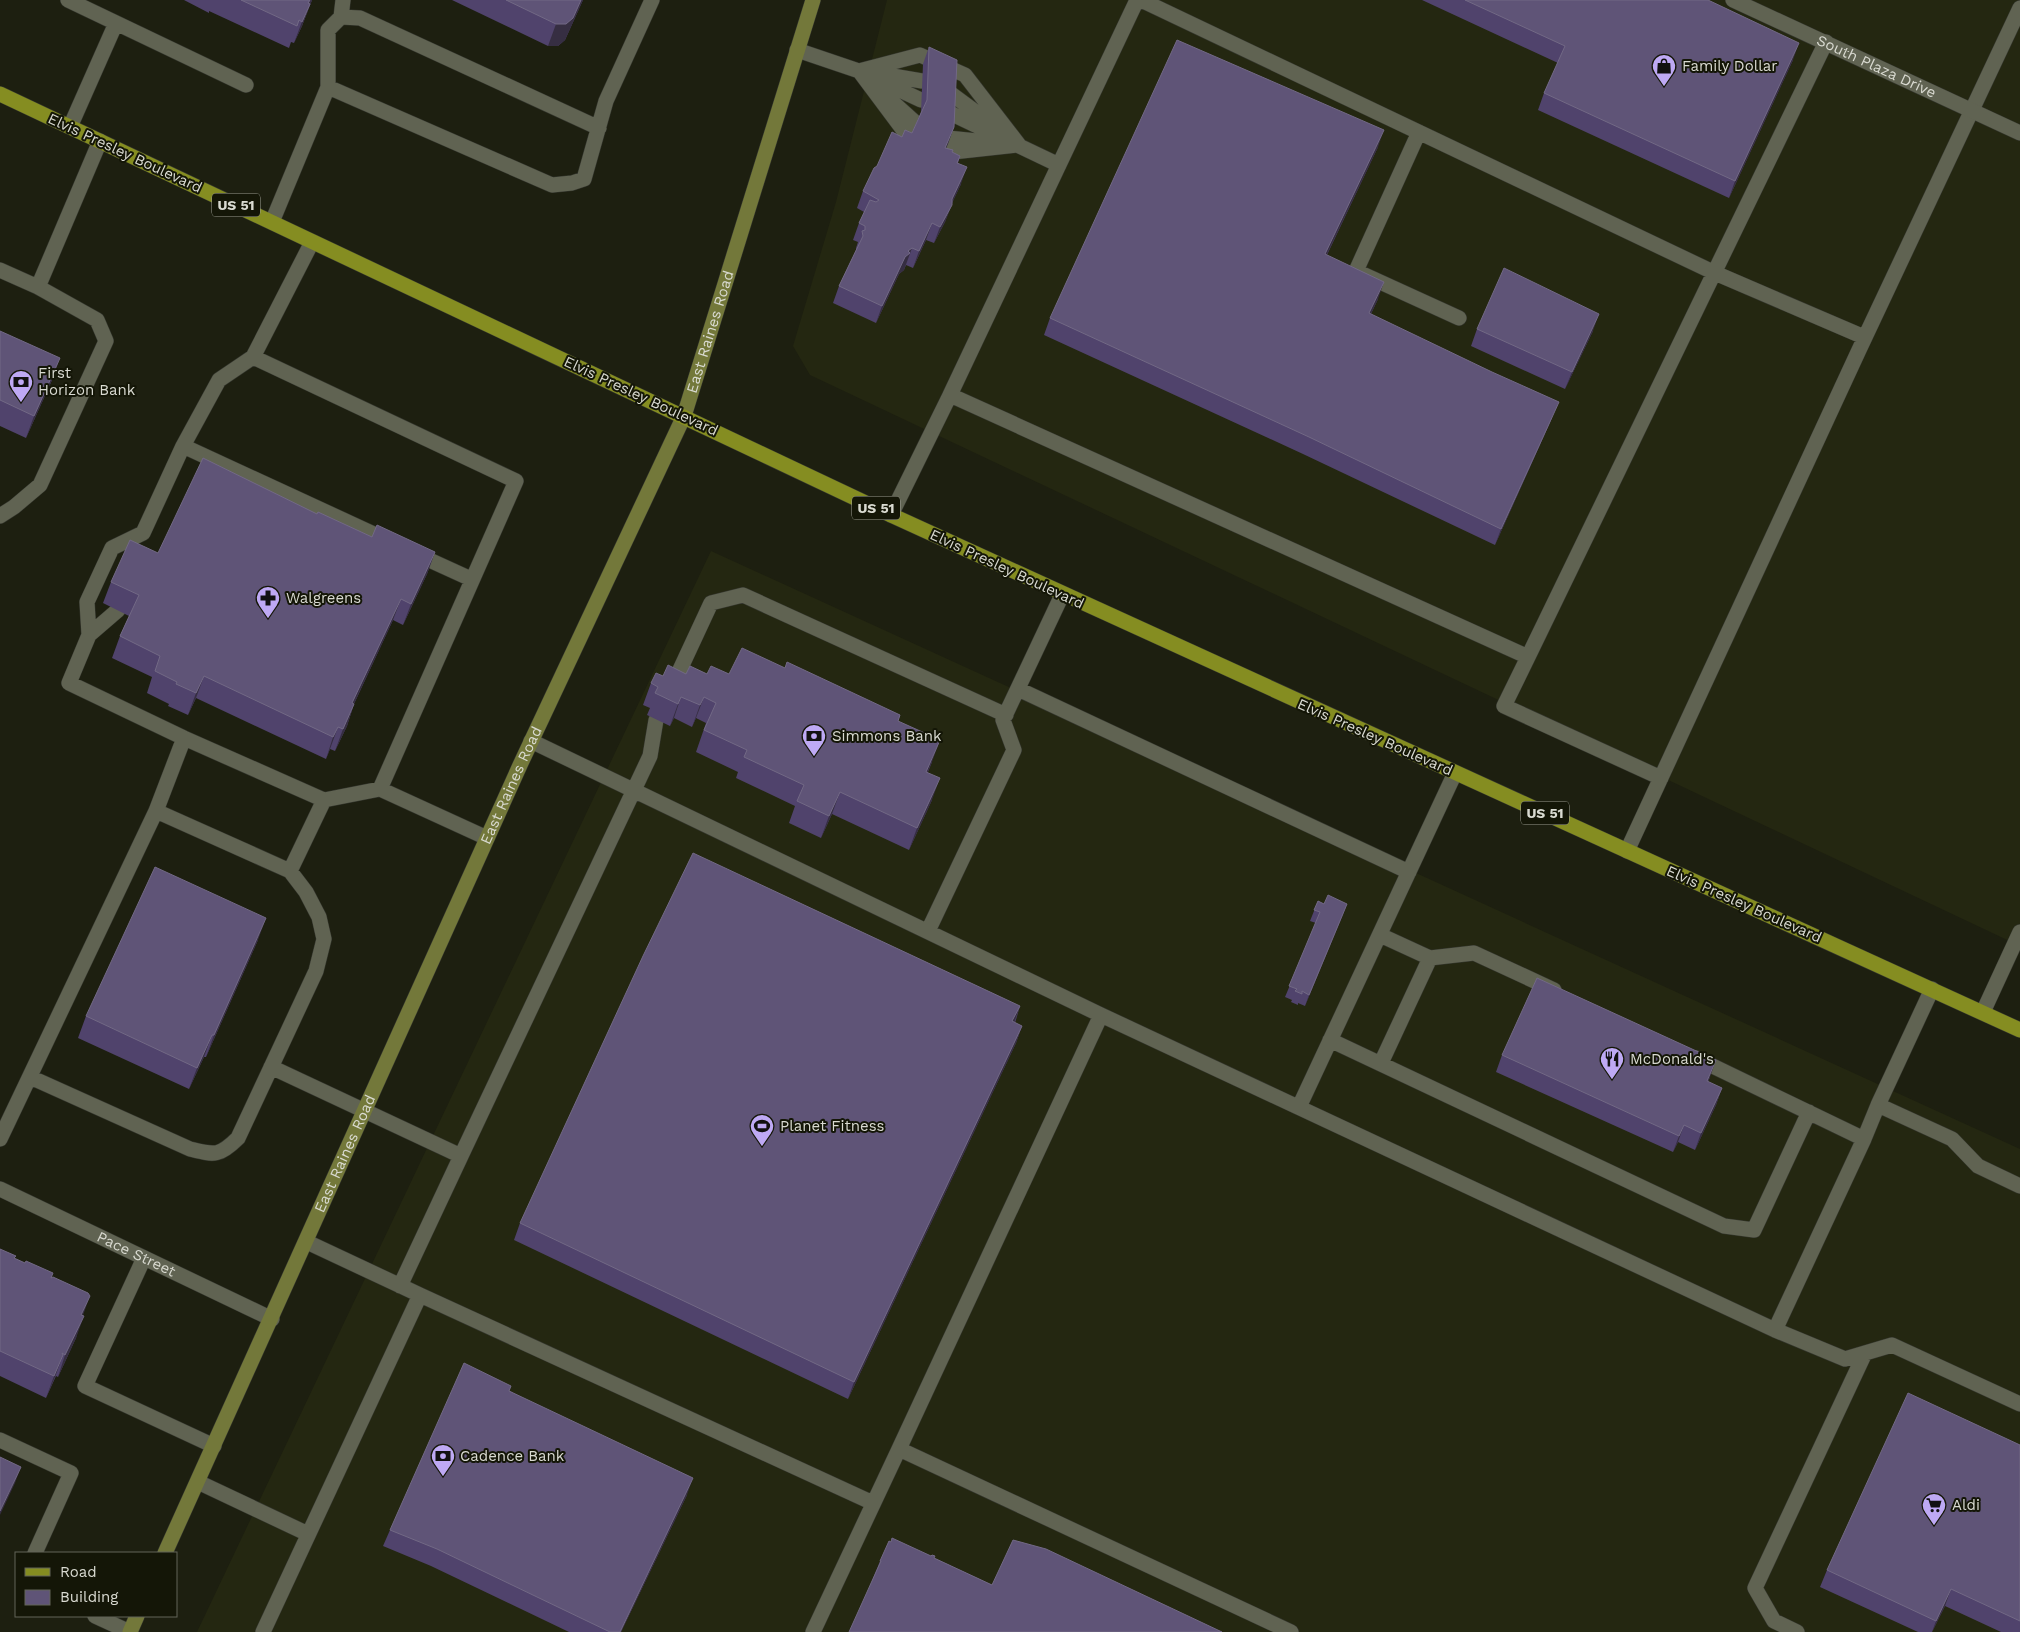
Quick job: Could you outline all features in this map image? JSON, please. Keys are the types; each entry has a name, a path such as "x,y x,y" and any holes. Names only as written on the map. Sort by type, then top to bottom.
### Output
{"main road":[{"name":"East Raines Road","path":"166,1552 532,741 684,416 813,0"},
{"name":"Elvis Presley Boulevard","path":"0,94 1062,595 2020,1030"},
{"path":"130,1632 137,1617"}],"street":[{"path":"68,0 246,85"},
{"path":"272,222 328,87 328,30 341,17 343,0"},
{"path":"328,87 552,185 572,183 584,179 606,102 652,0"},
{"path":"891,515 1139,0 1715,273 1864,337"},
{"name":"South Plaza Drive","path":"1733,0 2020,133"},
{"path":"1627,851 1864,337 2020,8"},
{"path":"341,17 360,18 599,128"},
{"path":"70,127 116,23"},
{"path":"1661,778 1504,706 1826,42"},
{"path":"797,50 858,71 921,100"},
{"path":"858,71 920,55 965,75 1019,145"},
{"path":"858,71 922,80"},
{"path":"858,71 917,124"},
{"path":"858,71 910,139"},
{"path":"950,93 1019,145"},
{"path":"950,113 1059,165"},
{"path":"1419,132 1356,271 1459,318"},
{"path":"948,138 1019,145"},
{"path":"38,287 100,141"},
{"path":"944,153 1019,145"},
{"path":"140,551 143,534 183,446 219,380 253,357 312,242"},
{"path":"0,270 38,287 97,320 106,341 40,485 0,516"},
{"path":"253,357 516,481 471,579 380,789"},
{"path":"950,395 1528,657"},
{"path":"183,446 471,579"},
{"path":"143,534 112,548 87,602 89,635 69,683 184,738 324,800 380,789 488,838"},
{"path":"669,691 711,603 743,595 1006,715"},
{"path":"928,931 1014,750 1003,720 1062,595"},
{"path":"89,635 118,610"},
{"path":"1018,689 1409,872"},
{"path":"400,1286 650,756 656,720"},
{"path":"0,1139 156,811 184,738"},
{"path":"532,741 1101,1015 1776,1330 1845,1359 1892,1345 2020,1404"},
{"path":"1299,1107 1455,773"},
{"path":"290,871 324,800"},
{"path":"30,1077 190,1149 208,1154 224,1152 238,1138 316,971 324,939 319,917 306,892 290,871 156,811"},
{"path":"1983,1012 2020,932"},
{"path":"1380,935 1430,958 1474,953 1571,999"},
{"path":"1381,1063 1430,958"},
{"path":"1776,1330 1932,989"},
{"path":"813,1632 1101,1015"},
{"path":"1330,1040 1724,1226 1754,1230 1809,1112"},
{"path":"1686,1053 1864,1139"},
{"path":"271,1067 461,1156"},
{"path":"1878,1105 1952,1139 1978,1166 2020,1186"},
{"name":"Pace Street","path":"0,1189 272,1319"},
{"path":"307,1242 873,1503"},
{"path":"144,1258 85,1386 214,1446"},
{"path":"263,1632 420,1295"},
{"path":"1797,1632 1774,1621 1755,1588 1865,1353"},
{"path":"0,1440 71,1473 35,1552"},
{"path":"899,1448 1291,1632"},
{"path":"198,1482 308,1534"},
{"path":"97,1617 130,1632"}],"shaded area":[{"path":"887,0 2020,0 2020,946 810,375 793,346 836,202"},
{"path":"711,551 2020,1149 2020,1632 197,1632"}],"building":[{"path":"241,0 310,0 308,3 310,4 302,22 299,20 297,26"},
{"path":"506,0 581,0 573,18 566,24 556,24"},
{"name":"Family Dollar","path":"1465,0 1708,0 1799,43 1735,181 1544,93 1565,46"},
{"path":"1177,40 1384,130 1325,254 1384,282 1369,313 1559,402 1501,529 1309,437 1050,318"},
{"path":"929,47 957,60 954,127 945,148 953,150 952,152 960,156 957,163 967,167 952,199 952,205 940,227 932,223 919,251 912,248 908,251 910,253 905,257 882,306 839,286 863,236 862,231 865,230 865,226 859,223 870,200 876,202 879,200 863,191 874,168 877,166 892,132 902,137 905,130 912,133 927,100"},
{"path":"1504,268 1599,314 1572,372 1477,329"},
{"path":"0,331 60,358 34,416 0,400"},
{"name":"Walgreens","path":"203,458 317,514 318,512 372,537 377,525 435,552 411,604 401,599 352,703 354,704 343,729 338,727 333,737 204,676 196,693 176,684 177,682 155,671 160,656 120,636 139,595 111,582 130,540 158,553"},
{"name":"Simmons Bank","path":"742,648 785,668 787,662 900,715 898,721 940,740 926,772 940,778 917,828 840,792 829,816 797,801 804,785 744,757 747,750 704,730 716,703 704,697 700,705 681,697 678,704 655,693 658,687 651,683 656,673 663,676 668,665 686,674 690,666 707,674 711,666 729,674"},
{"path":"693,853 1020,1006 1012,1021 1022,1026 854,1382 520,1223 643,956"},
{"path":"155,867 266,918 214,1035 212,1035 197,1068 86,1016"},
{"path":"1328,895 1347,904 1309,995 1302,991 1302,994 1295,991 1297,989 1289,986 1320,912 1314,910 1318,901 1324,904"},
{"path":"1537,978 1716,1060 1707,1081 1722,1088 1701,1133 1684,1125 1679,1136 1502,1055"},
{"path":"0,1249 16,1256 14,1258 25,1263 26,1261 53,1273 51,1278 53,1277 88,1293 90,1296 81,1315 84,1316 65,1355 62,1353 63,1355 54,1376 0,1351"},
{"path":"464,1363 511,1386 509,1391 693,1478 620,1632 610,1632 437,1549 390,1530"},
{"name":"Aldi","path":"1908,1393 2020,1445 2020,1621 1951,1589 1936,1621 1827,1570"},
{"path":"0,1457 21,1467 0,1511"},
{"path":"892,1538 931,1556 935,1556 934,1558 992,1585 1013,1540 1046,1549 1222,1632 849,1632"}],"place":[{"name":"Family Dollar","path":"1664,87"},
{"name":"First Horizon Bank","path":"21,403"},
{"name":"Walgreens","path":"268,619"},
{"name":"Simmons Bank","path":"814,757"},
{"name":"McDonald's","path":"1612,1080"},
{"name":"Planet Fitness","path":"762,1147"},
{"name":"Cadence Bank","path":"443,1477"},
{"name":"Aldi","path":"1934,1526"}]}
